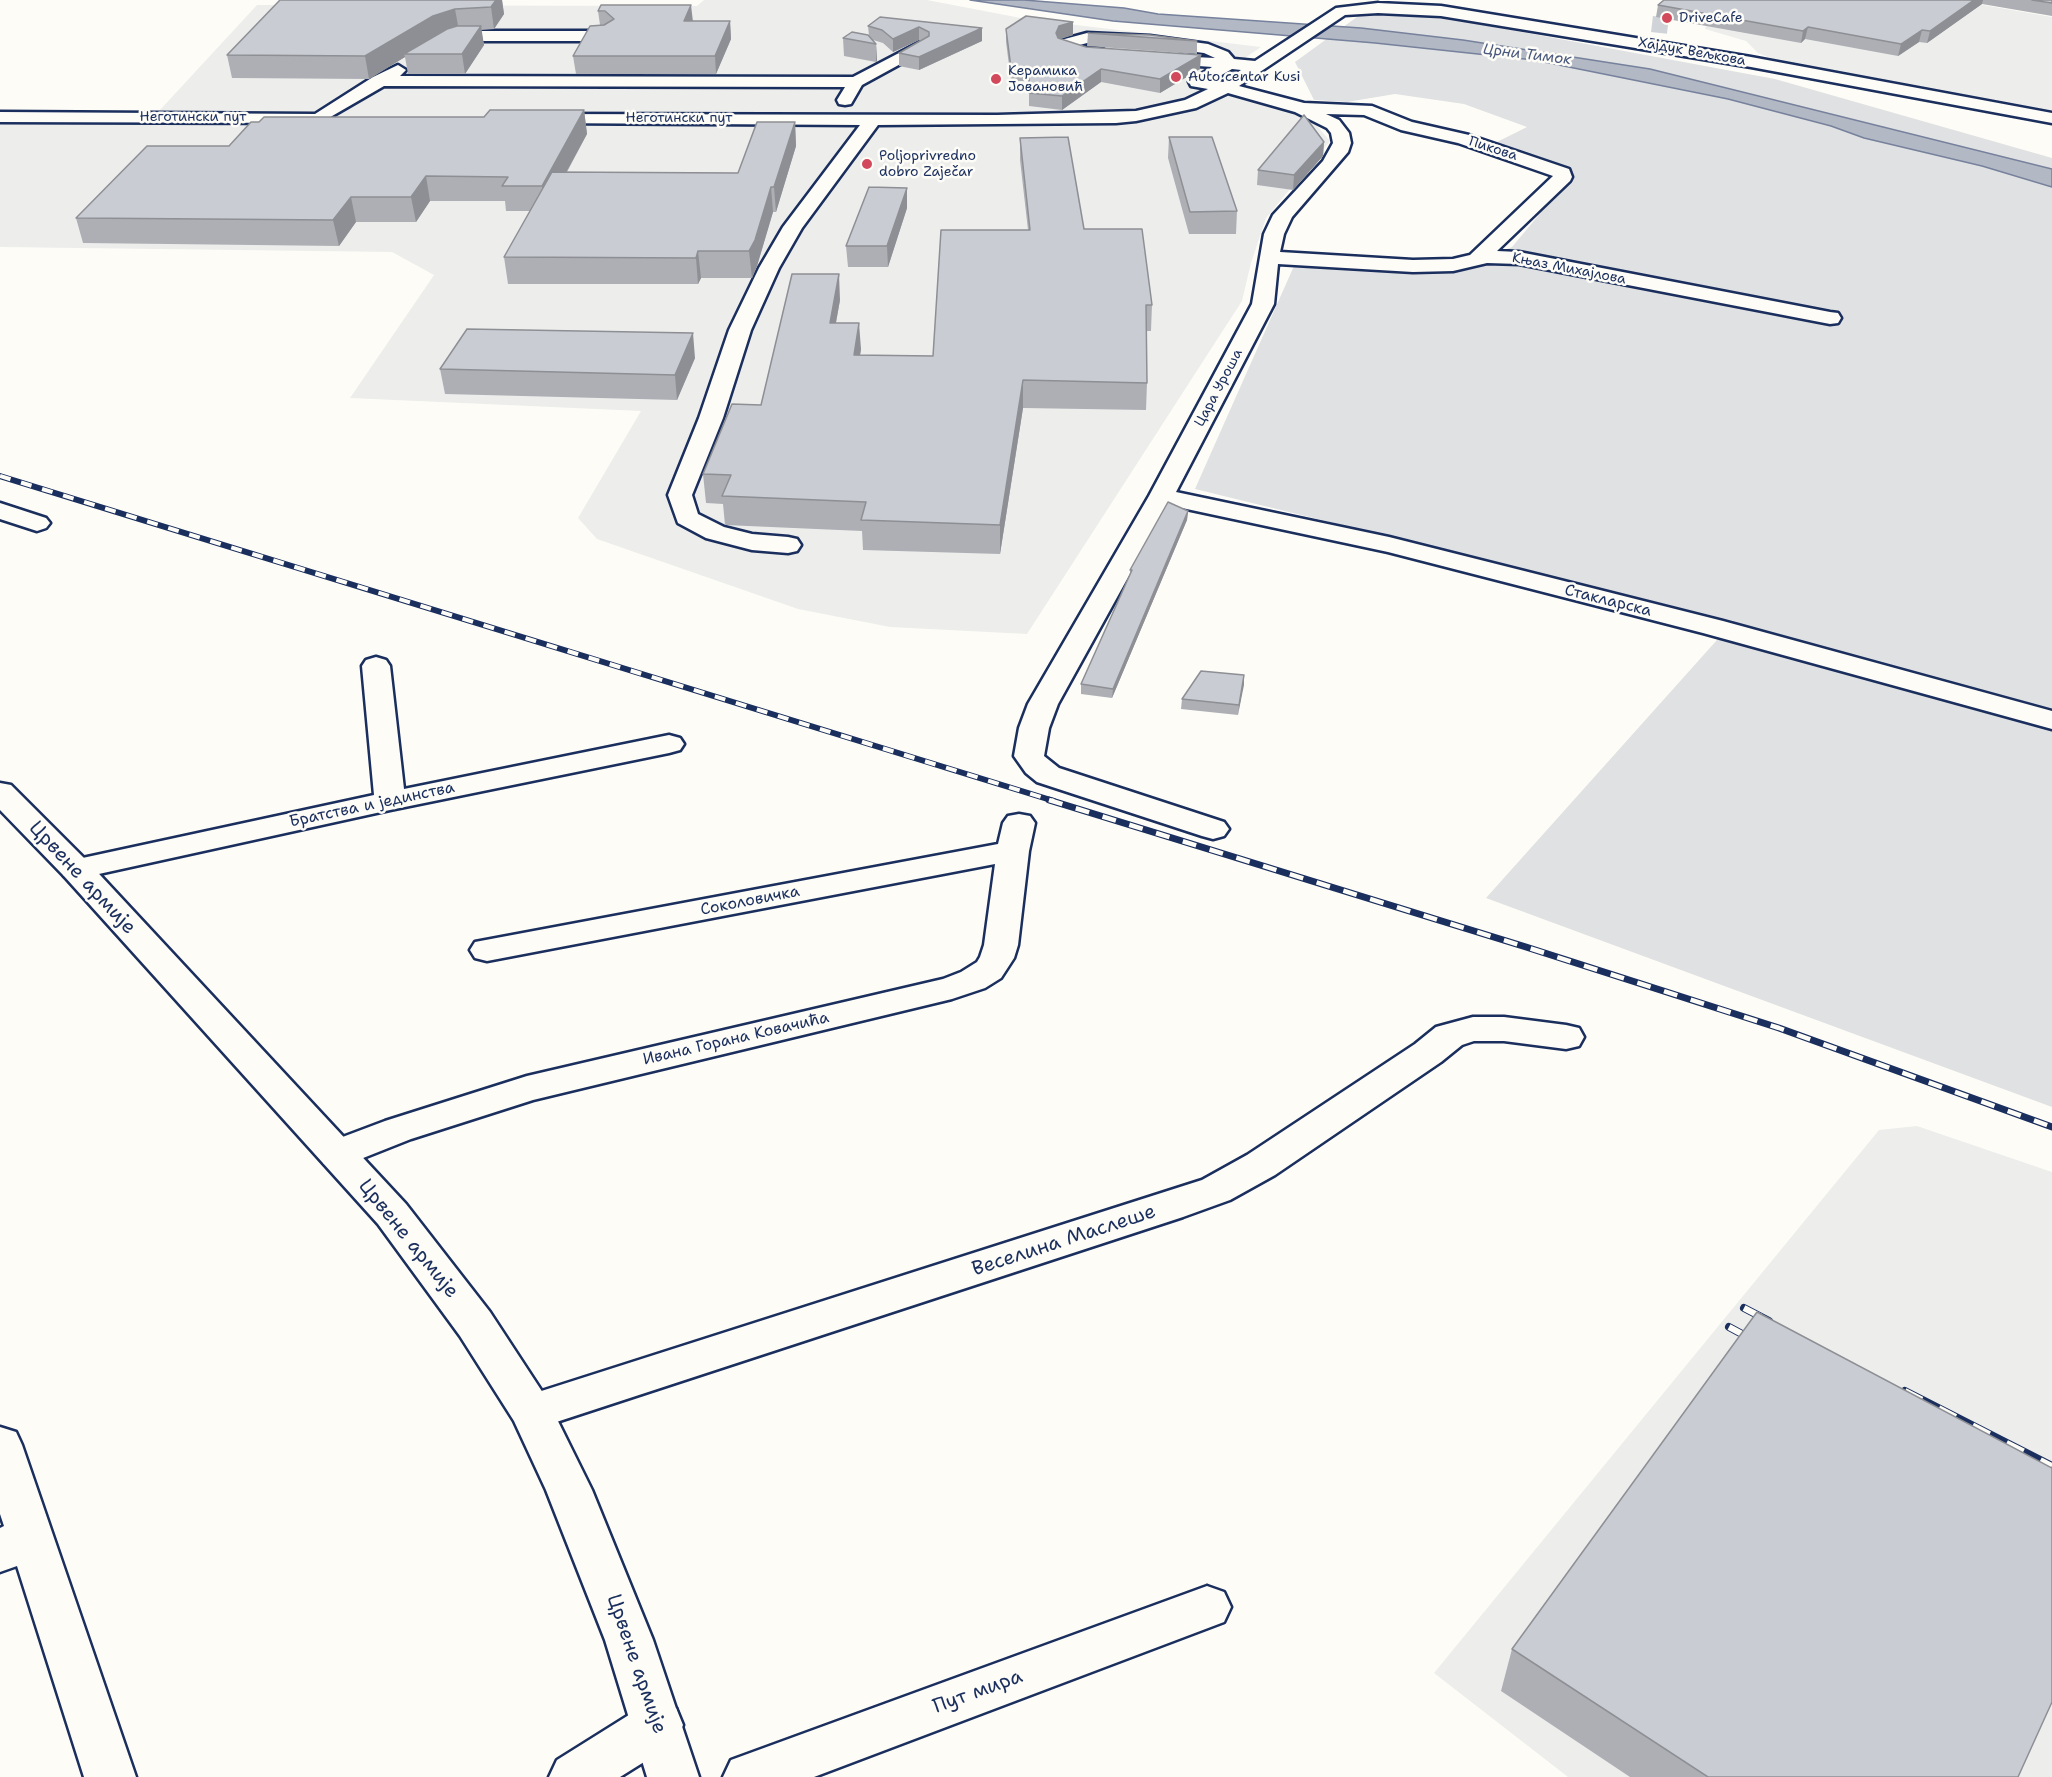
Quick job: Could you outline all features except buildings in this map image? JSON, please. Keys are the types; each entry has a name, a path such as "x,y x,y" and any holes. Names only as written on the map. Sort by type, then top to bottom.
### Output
{"street":[{"path":"1349,0 1378,8"},
{"path":"1511,7 1523,24"},
{"name":"Хајдук Вељкова","path":"1331,16 1350,9 1432,10 1751,62 2052,118"},
{"name":"Неготински пут","path":"523,118 1116,118 1176,108 1226,87 1331,16"},
{"path":"1550,28 1594,20"},
{"path":"320,118 443,43 477,36 606,36"},
{"path":"1229,63 1222,55 1208,49 1150,41 1087,38 1067,43 1066,47 1086,53 1229,63 1263,63"},
{"path":"1727,40 1751,62"},
{"path":"834,119 856,82 887,58 920,47"},
{"name":"Цара Уроша","path":"1213,829 1048,775 1037,767 1029,756 1034,728 1043,704 1161,496 1263,304 1274,234 1283,215 1339,152 1340,133 1333,124 1301,108 1226,87 1197,82 1229,63"},
{"path":"379,81 856,82"},
{"name":"Пикова","path":"1301,108 1366,110 1400,123 1463,139 1562,173 1563,177 1476,260"},
{"name":"Неготински пут","path":"0,117 356,118"},
{"path":"788,545 752,542 715,533 687,518 680,495 711,418 740,330 769,268 793,227 873,119"},
{"name":"Књаз Михајлова","path":"1269,257 1413,266 1453,265 1501,256 1830,318"},
{"name":"Стакларска","path":"1161,496 1400,548 1713,627 2052,720"},
{"path":"0,511 37,523"},
{"path":"376,666 390,801"},
{"name":"Братства и јединства","path":"76,869 669,744"},
{"name":"Црвене армије","path":"0,792 76,869 338,1154 392,1214 442,1277 532,1412 601,1564 658,1725 673,1777"},
{"name":"Соколовичка","path":"487,950 1016,837"},
{"name":"Ивана Горана Ковачића","path":"338,1154 407,1126 527,1089 952,988 973,980 989,970 997,958 1001,945 1016,837"},
{"name":"Веселина Маслеше","path":"532,1412 1170,1207 1216,1190 1261,1165 1428,1053 1449,1036 1473,1029 1504,1029 1566,1037"},
{"path":"0,1445 16,1543 110,1777"},
{"name":"Пут мира","path":"749,1777 1207,1607"},
{"path":"575,1777 658,1725"}],"shaded area":[{"path":"704,0 927,0 1026,19 1261,47 1204,86 1273,103 1312,120 1330,141 1266,218 1251,263 1242,301 1027,634 890,627 798,609 597,539 578,518 641,411 350,398 434,275 392,252 0,247 0,124 147,124 257,5 697,6"},
{"path":"1721,0 1955,0 2052,17 2052,112 1775,60 1758,53 1746,41 1705,29 1713,2"},
{"path":"1361,14 1425,14 1775,79 2052,158 2052,1107 1486,898 1734,621 1195,489 1294,266 1463,268 1512,247 1573,174 1495,143 1527,127 1464,104 1395,94 1347,102 1314,100 1295,62"},
{"path":"1917,1126 2052,1172 2052,1777 1568,1777 1434,1673 1879,1130"}],"water":[{"name":"Црни Тимок","path":"970,0 1024,0 1124,8 1158,14 1361,28 1463,40 1650,69 2052,169 2052,187 1982,166 1864,138 1831,126 1728,99 1534,60 1375,43 1113,21"}],"tunnel":[{"path":"1652,24 1669,26"}],"railway":[{"path":"0,476 1054,801"},
{"path":"1049,800 1526,947 1779,1028 2052,1127"},
{"path":"1744,1308 1769,1321"},
{"path":"1729,1327 1755,1341"},
{"path":"1905,1391 2052,1466"}],"place":[{"name":"DriveCafe","path":"1667,18"},
{"name":"Auto centar Kusi","path":"1176,77"},
{"name":"Керамика Јовановић","path":"996,79"},
{"name":"Poljoprivredno dobro Zaječar","path":"867,164"}]}
